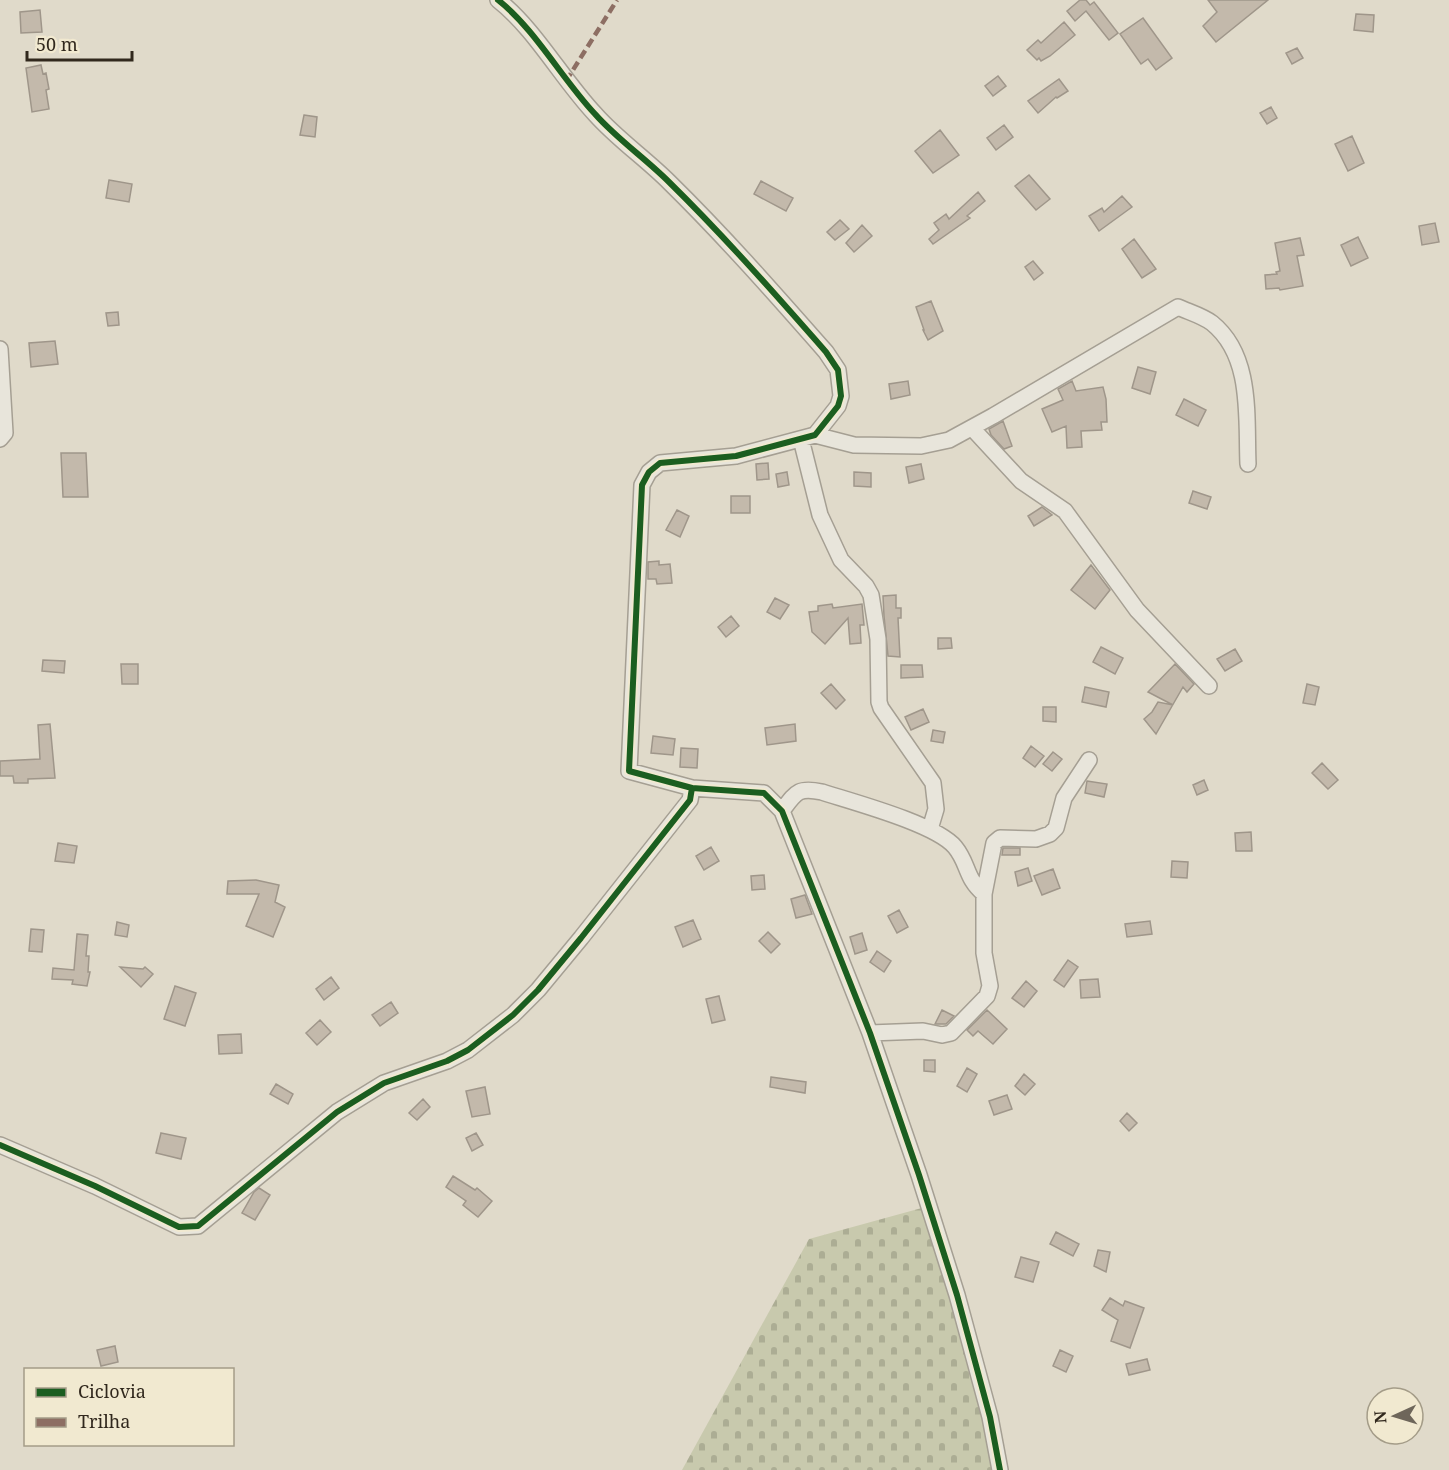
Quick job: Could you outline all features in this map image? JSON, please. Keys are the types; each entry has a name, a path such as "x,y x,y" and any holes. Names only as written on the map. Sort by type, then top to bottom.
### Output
{"street":[{"path":"498,0 511,10 596,116 668,181 738,252 826,351 838,370 841,396 838,406 808,437"},
{"path":"1000,1470 990,1417 957,1295 919,1175 870,1033 782,811 775,801 764,793 692,788 629,771 642,485 649,472 660,464 736,456 808,437 854,445 921,446 949,440 1178,307 1211,322 1231,343 1244,385 1248,464"},
{"path":"0,348 5,433 0,439"},
{"path":"972,428 1021,481 1065,511 1137,610 1209,686"},
{"path":"808,437 820,515 841,560 866,586 871,595 878,639 881,708 933,783 936,809 930,829"},
{"path":"870,1033 923,1030 942,1035 951,1033 987,996 990,986 984,953 984,894 994,843 1000,838 1036,839 1050,834 1056,828 1064,798 1089,760"},
{"path":"0,1145 95,1186 179,1227 198,1226 337,1112 384,1083 447,1061 468,1050 513,1015 538,990 690,800 692,788"},
{"path":"782,811 795,794 805,789 822,792 930,829 954,846 966,865 969,878 984,894"}],"green space":[{"path":"929,1206 990,1417 991,1470 682,1470 809,1239"}],"building":[{"path":"1080,0 1086,0 1090,5 1094,2 1118,33 1109,40 1086,11 1075,21 1067,11"},
{"path":"1208,0 1268,0 1216,42 1203,26 1217,12"},
{"path":"40,10 42,32 21,33 20,12"},
{"path":"1356,14 1374,15 1373,32 1354,30"},
{"path":"1143,18 1172,58 1156,70 1148,59 1141,64 1120,34"},
{"path":"1064,22 1075,35 1050,56 1041,61 1039,58 1037,60 1027,50 1038,40 1041,43"},
{"path":"1297,48 1303,58 1292,64 1286,53"},
{"path":"41,65 43,74 46,73 49,89 46,90 49,109 32,112 26,68"},
{"path":"998,76 1006,86 993,96 985,86"},
{"path":"1059,79 1068,91 1056,97 1038,113 1028,101"},
{"path":"1271,107 1277,118 1267,124 1260,113"},
{"path":"304,115 317,117 315,137 300,135"},
{"path":"1004,125 1013,137 996,150 987,138"},
{"path":"940,130 959,155 933,173 915,151"},
{"path":"1352,136 1364,163 1348,171 1335,144"},
{"path":"1029,175 1050,199 1036,210 1015,186"},
{"path":"109,180 132,184 129,202 106,198"},
{"path":"761,181 793,198 786,211 754,194"},
{"path":"978,192 985,201 967,216 970,218 933,244 929,239 939,230 934,223 946,214 949,219"},
{"path":"1122,196 1132,207 1099,231 1089,216 1102,208 1104,212"},
{"path":"840,220 849,229 835,240 827,232"},
{"path":"1435,223 1439,242 1422,245 1419,226"},
{"path":"862,225 872,236 854,252 846,243"},
{"path":"1358,237 1368,258 1351,266 1341,245"},
{"path":"1300,238 1304,255 1297,256 1303,286 1280,290 1279,288 1266,289 1265,275 1277,274 1276,272 1280,271 1275,243"},
{"path":"1134,239 1156,269 1142,278 1122,249"},
{"path":"1033,261 1043,273 1034,280 1025,267"},
{"path":"931,301 943,331 928,340 916,307"},
{"path":"118,312 119,325 108,326 106,313"},
{"path":"55,341 58,364 31,367 29,343"},
{"path":"1138,367 1156,372 1150,394 1132,388"},
{"path":"908,381 910,395 891,399 889,384"},
{"path":"1072,381 1076,391 1103,387 1107,422 1101,422 1102,430 1081,431 1082,447 1067,448 1066,426 1052,432 1042,409 1063,400 1058,389"},
{"path":"1184,399 1206,410 1198,426 1176,415"},
{"path":"1003,421 1012,446 1004,449 991,435 989,429"},
{"path":"61,453 86,453 88,497 63,497"},
{"path":"768,463 769,479 757,480 756,464"},
{"path":"921,464 924,479 909,483 906,467"},
{"path":"787,472 789,485 778,487 776,474"},
{"path":"854,472 871,473 871,487 854,486"},
{"path":"1193,491 1211,497 1207,509 1189,503"},
{"path":"731,496 750,496 750,513 731,513"},
{"path":"1042,507 1052,515 1034,526 1028,516"},
{"path":"677,510 689,516 680,537 666,530"},
{"path":"659,561 659,565 670,564 672,583 657,584 656,579 648,579 648,562"},
{"path":"1091,565 1110,590 1095,609 1071,590"},
{"path":"896,595 896,608 901,608 901,618 898,618 900,657 888,656 884,616 883,596"},
{"path":"775,598 789,605 780,619 767,612"},
{"path":"832,604 833,608 862,604 864,625 860,625 861,643 850,644 848,618 825,644 812,632 809,612 818,611 818,606"},
{"path":"731,616 739,626 726,637 718,627"},
{"path":"938,638 951,638 952,648 938,649"},
{"path":"1101,647 1123,658 1115,674 1093,662"},
{"path":"1235,649 1242,661 1225,671 1217,659"},
{"path":"43,660 65,661 64,673 42,671"},
{"path":"121,664 138,664 138,684 122,684"},
{"path":"1175,664 1194,684 1187,692 1183,687 1173,705 1148,692"},
{"path":"901,665 922,665 923,677 901,678"},
{"path":"831,684 845,700 836,709 821,693"},
{"path":"1307,684 1319,687 1315,705 1303,703"},
{"path":"1085,687 1109,692 1106,707 1082,702"},
{"path":"1158,702 1173,705 1156,734 1144,719"},
{"path":"1043,707 1056,707 1056,722 1043,721"},
{"path":"923,709 929,722 911,730 905,717"},
{"path":"50,724 55,778 28,779 28,783 14,783 13,776 0,776 0,761 40,759 38,725"},
{"path":"795,724 796,741 767,745 765,728"},
{"path":"933,730 945,732 943,743 931,741"},
{"path":"653,736 675,739 673,755 651,753"},
{"path":"1031,746 1044,756 1035,767 1023,758"},
{"path":"681,748 698,749 697,768 680,767"},
{"path":"1053,752 1062,759 1052,771 1043,764"},
{"path":"1322,763 1338,780 1328,789 1312,773"},
{"path":"1204,780 1208,790 1197,795 1193,785"},
{"path":"1087,781 1107,784 1104,797 1085,793"},
{"path":"1251,832 1252,851 1236,851 1235,833"},
{"path":"58,843 77,846 74,863 55,861"},
{"path":"711,847 719,861 704,870 696,856"},
{"path":"1003,848 1020,848 1020,855 1002,855"},
{"path":"1172,861 1188,862 1187,878 1171,877"},
{"path":"1028,868 1032,881 1018,886 1015,872"},
{"path":"1053,869 1060,888 1042,895 1034,876"},
{"path":"764,875 765,889 752,890 751,876"},
{"path":"256,880 279,885 275,902 285,907 273,937 246,926 259,894 227,894 228,881"},
{"path":"805,895 812,914 796,918 791,899"},
{"path":"899,910 908,927 897,933 888,916"},
{"path":"693,920 701,939 683,947 675,927"},
{"path":"1150,921 1152,934 1127,937 1125,924"},
{"path":"117,922 129,925 127,937 115,935"},
{"path":"31,929 44,930 42,952 29,951"},
{"path":"768,932 780,944 771,953 759,941"},
{"path":"862,933 867,950 855,954 850,937"},
{"path":"77,934 88,935 86,956 89,956 88,972 90,972 87,986 72,984 73,980 52,979 53,968 74,970"},
{"path":"877,951 891,961 884,972 870,962"},
{"path":"1068,960 1078,967 1064,987 1054,980"},
{"path":"120,967 143,969 145,967 153,974 141,987"},
{"path":"331,977 339,988 324,1000 316,989"},
{"path":"1098,979 1100,997 1081,998 1080,980"},
{"path":"1026,981 1037,991 1024,1007 1012,998"},
{"path":"175,986 196,993 185,1026 164,1019"},
{"path":"719,996 725,1020 712,1023 706,999"},
{"path":"391,1002 398,1013 380,1026 372,1015"},
{"path":"942,1010 954,1016 946,1024 935,1024"},
{"path":"987,1010 1007,1029 993,1044 978,1031 973,1036 967,1030"},
{"path":"320,1020 331,1032 317,1045 306,1033"},
{"path":"241,1034 242,1053 219,1054 218,1035"},
{"path":"924,1060 935,1060 935,1072 924,1071"},
{"path":"967,1068 977,1074 967,1092 957,1086"},
{"path":"1024,1074 1035,1084 1025,1095 1015,1086"},
{"path":"771,1077 806,1082 805,1093 770,1087"},
{"path":"276,1084 293,1094 288,1104 270,1094"},
{"path":"485,1087 490,1114 472,1117 466,1091"},
{"path":"1007,1095 1012,1109 994,1115 989,1101"},
{"path":"423,1099 430,1107 417,1120 409,1113"},
{"path":"1127,1113 1137,1123 1129,1131 1120,1121"},
{"path":"161,1133 186,1138 181,1159 156,1153"},
{"path":"476,1133 483,1145 472,1151 466,1138"},
{"path":"453,1176 475,1190 477,1188 492,1201 478,1217 463,1205 466,1201 446,1187"},
{"path":"259,1188 270,1195 255,1220 242,1213 254,1192"},
{"path":"1056,1232 1079,1244 1073,1256 1050,1244"},
{"path":"1098,1250 1110,1252 1106,1272 1094,1266"},
{"path":"1021,1257 1039,1262 1033,1282 1015,1277"},
{"path":"1110,1298 1123,1306 1125,1301 1144,1308 1130,1348 1111,1341 1118,1320 1102,1310"},
{"path":"115,1346 118,1362 101,1366 97,1350"},
{"path":"1060,1350 1073,1356 1066,1372 1053,1366"},
{"path":"1147,1359 1150,1370 1129,1375 1126,1364"}],"marked path":[{"path":"566,81 617,0"}],"cycle path":[{"path":"0,1145 95,1186 179,1227 198,1226 337,1112 384,1083 447,1061 468,1050 513,1015 538,990 581,938 690,800 692,788 629,771 642,485 649,472 660,463 736,456 815,435 838,406 841,396 838,370 826,352 710,223 660,173 612,132 595,114 524,25 498,0"},
{"path":"692,788 764,793 782,811 870,1033 919,1175 957,1295 990,1417 1000,1470"}]}
